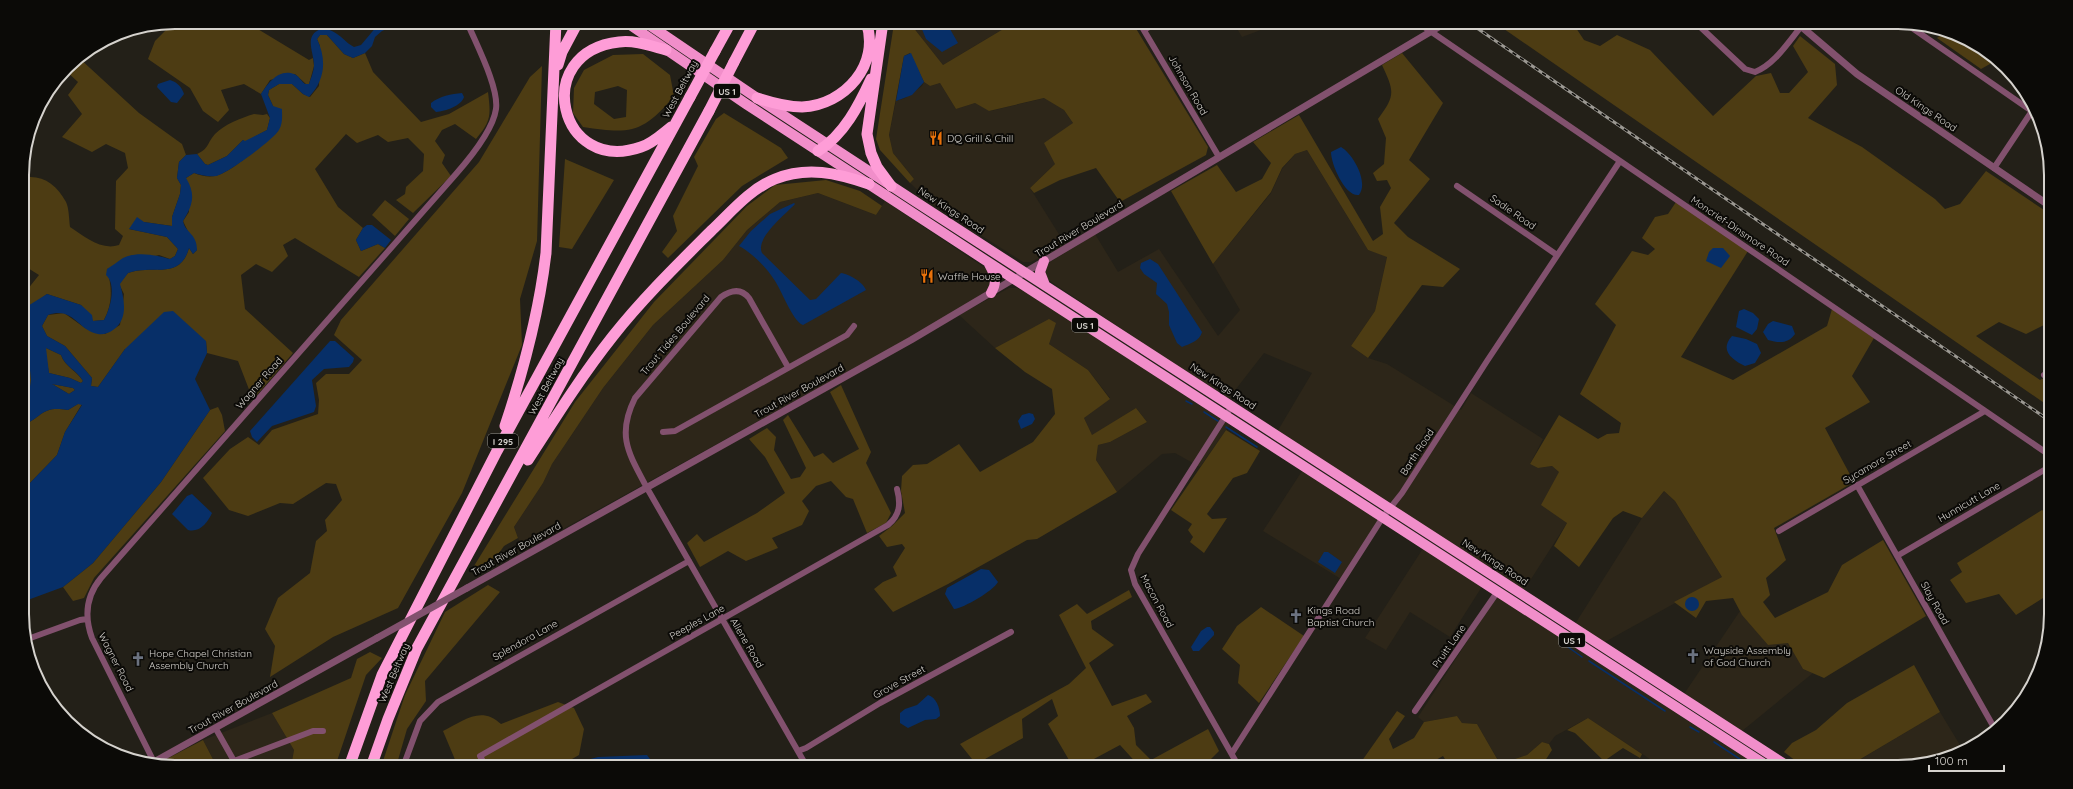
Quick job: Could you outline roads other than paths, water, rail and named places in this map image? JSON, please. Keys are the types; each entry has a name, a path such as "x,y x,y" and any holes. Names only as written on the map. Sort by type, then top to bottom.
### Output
{"highway":[{"path":"497,451 528,355 543,279 546,253 556,29"},
{"path":"554,78 562,52 574,29"},
{"name":"US 1","path":"636,29 818,151 1014,279 1227,415 1758,760"},
{"name":"New Kings Road","path":"655,29 828,145 1778,760"},
{"name":"West Beltway","path":"352,760 382,675 497,451 727,29"},
{"name":"West Beltway","path":"373,760 393,705 417,648 752,29"},
{"path":"757,98 777,104 804,106 828,101 840,94 858,76 867,60 870,42 867,29"},
{"path":"883,29 868,123 868,143 877,167 891,186"},
{"path":"666,50 636,42 619,42 605,44 590,51 577,61 568,76 563,100 568,119 572,126 588,142 603,149 619,151 641,147 651,142 675,124"},
{"path":"818,151 838,136 859,103 876,69"},
{"path":"494,508 561,408 614,335 675,267 747,197 775,179 808,171 846,176 869,184"},
{"path":"1044,261 1040,272 1045,285"},
{"path":"988,262 996,279 995,286 991,293"},
{"path":"1079,321 1108,332 1142,354 1150,353"},
{"path":"1144,362 1153,362 1172,374 1200,385"}],"street":[{"name":"Wagner Road","path":"152,758 95,645 87,619 87,609 90,596 101,578 462,167 488,130 495,115 496,94 470,29"},
{"name":"Moncrief-Dinsmore Road","path":"1428,29 2044,452"},
{"name":"Trout River Boulevard","path":"160,759 647,488 991,293 1437,29"},
{"path":"1703,29 1746,69 1755,72 1765,68 1773,60 1796,29"},
{"name":"Old Kings Road","path":"1807,29 1856,74 2044,202"},
{"name":"Johnson Road","path":"1144,30 1219,157"},
{"path":"1916,30 2028,109"},
{"path":"1994,168 2031,114"},
{"name":"Barth Road","path":"1232,753 1383,517 1391,509 1620,161"},
{"name":"Sadie Road","path":"1457,186 1557,255"},
{"name":"Trout Tides Boulevard","path":"647,488 629,454 625,442 627,413 635,398 721,297 729,291 746,293 788,367"},
{"path":"663,432 675,431 847,335 854,326"},
{"name":"Macon Road","path":"1232,406 1138,554 1131,570 1135,584 1236,760"},
{"name":"Sycamore Street","path":"1779,531 1985,411"},
{"name":"Hunnicutt Lane","path":"1897,556 2044,470"},
{"name":"Slay Road","path":"1857,485 1993,725"},
{"name":"Allene Road","path":"647,488 803,760"},
{"name":"Peeples Lane","path":"482,760 480,756 888,525 897,516 899,511 897,489"},
{"name":"Splendora Lane","path":"406,760 420,721 438,702 689,561"},
{"name":"Pruitt Lane","path":"1415,711 1498,591"},
{"path":"1546,623 1552,613"},
{"path":"31,638 80,620 87,619"},
{"name":"Grove Street","path":"798,751 806,748 880,703 1011,632"},
{"path":"1708,727 1714,718"},
{"path":"216,729 233,760"},
{"path":"237,760 313,731 322,731"}],"water":[{"path":"320,29 332,31 354,47 361,45 374,29 386,29 375,37 372,46 365,53 353,58 344,54 327,35 320,35 317,39 322,55 323,70 318,84 309,97 303,94 292,84 279,84 269,90 268,95 273,106 282,109 281,125 275,135 249,156 222,174 210,176 194,173 186,178 191,189 192,200 183,221 184,225 195,240 197,250 193,254 189,248 185,258 179,265 172,268 128,273 120,284 124,302 123,315 118,325 113,330 106,334 98,334 91,332 70,316 57,313 48,315 42,326 47,336 65,346 92,378 91,386 98,387 125,349 164,312 173,311 206,341 207,353 195,379 210,410 161,482 93,563 63,587 29,600 29,484 57,455 65,432 82,405 78,404 68,410 53,409 47,411 29,423 29,393 31,380 29,360 29,305 47,294 81,305 92,315 93,321 104,320 110,304 112,291 109,279 106,275 107,269 128,256 140,254 170,259 175,256 178,249 167,237 129,229 137,217 144,222 172,226 172,217 180,194 181,185 177,178 179,162 186,155 197,154 205,164 208,165 227,156 243,140 245,141 267,130 270,118 261,94 274,78 284,73 295,75 305,84 309,84 314,65 311,38 313,34","holes":["46,348 61,355 65,363 78,374 83,381 81,383 70,378 49,373","52,384 73,388 75,390 69,394"]},
{"path":"922,29 950,29 958,43 942,52 926,39"},
{"path":"911,53 924,82 912,95 896,101 904,56"},
{"path":"170,80 179,85 184,94 177,103 171,102 157,87 158,84"},
{"path":"462,93 464,97 460,103 453,108 436,112 431,107 431,103 442,97"},
{"path":"1341,147 1355,162 1361,176 1362,189 1359,195 1349,191 1340,179 1333,164 1331,152"},
{"path":"794,203 795,204 778,220 767,234 761,247 762,253 810,300 816,299 841,273 855,279 862,284 866,290 803,325 791,311 776,283 766,269 758,260 739,246 751,231 770,214"},
{"path":"367,225 372,225 391,240 385,248 378,244 361,251 356,240 363,228"},
{"path":"1713,248 1723,248 1730,256 1721,268 1706,261 1709,252"},
{"path":"1150,259 1158,264 1202,332 1197,340 1182,347 1177,343 1169,325 1169,312 1167,304 1156,294 1157,283 1144,274 1140,268 1141,263"},
{"path":"1744,309 1753,313 1759,319 1757,329 1752,335 1736,327 1739,311"},
{"path":"1773,321 1792,326 1795,334 1789,340 1783,342 1768,340 1763,332 1768,324"},
{"path":"1732,336 1746,339 1757,344 1761,353 1755,363 1745,366 1732,358 1727,350 1727,346 1728,341"},
{"path":"330,341 335,341 354,358 353,362 349,367 324,369 312,380 316,406 314,412 272,426 257,442 252,437 250,431"},
{"path":"1029,413 1033,414 1035,419 1032,424 1021,429 1018,421 1022,415"},
{"path":"192,494 212,513 203,526 196,530 188,530 172,514 187,496"},
{"path":"1324,552 1328,552 1342,562 1335,573 1318,562"},
{"path":"981,569 989,570 998,582 990,590 978,598 964,606 954,609 945,594 947,588"},
{"path":"1692,597 1697,599 1699,604 1697,609 1692,611 1687,609 1685,604 1687,599"},
{"path":"1207,627 1210,627 1214,632 1214,635 1199,651 1193,651 1191,647 1201,631"},
{"path":"928,695 931,696 937,703 940,716 936,719 925,720 908,728 900,723 900,713 905,709 917,705"},
{"path":"647,755 651,760 587,760 598,757"}],"waterway":[{"path":"1186,401 1192,404"},
{"path":"1204,412 1218,421"},
{"path":"1226,427 1257,447"},
{"path":"1561,642 1582,657"},
{"path":"1589,661 1665,711"},
{"path":"1690,727 1699,732"},
{"path":"1714,742 1741,760"}],"railway":[{"path":"1478,29 2044,417"}],"place":[{"name":"DQ Grill & Chill","path":"936,138"},
{"name":"Waffle House","path":"927,276"},
{"name":"Kings Road Baptist Church","path":"1296,616"},
{"name":"Wayside Assembly of God Church","path":"1693,656"},
{"name":"Hope Chapel Christian Assembly Church","path":"138,659"}]}
